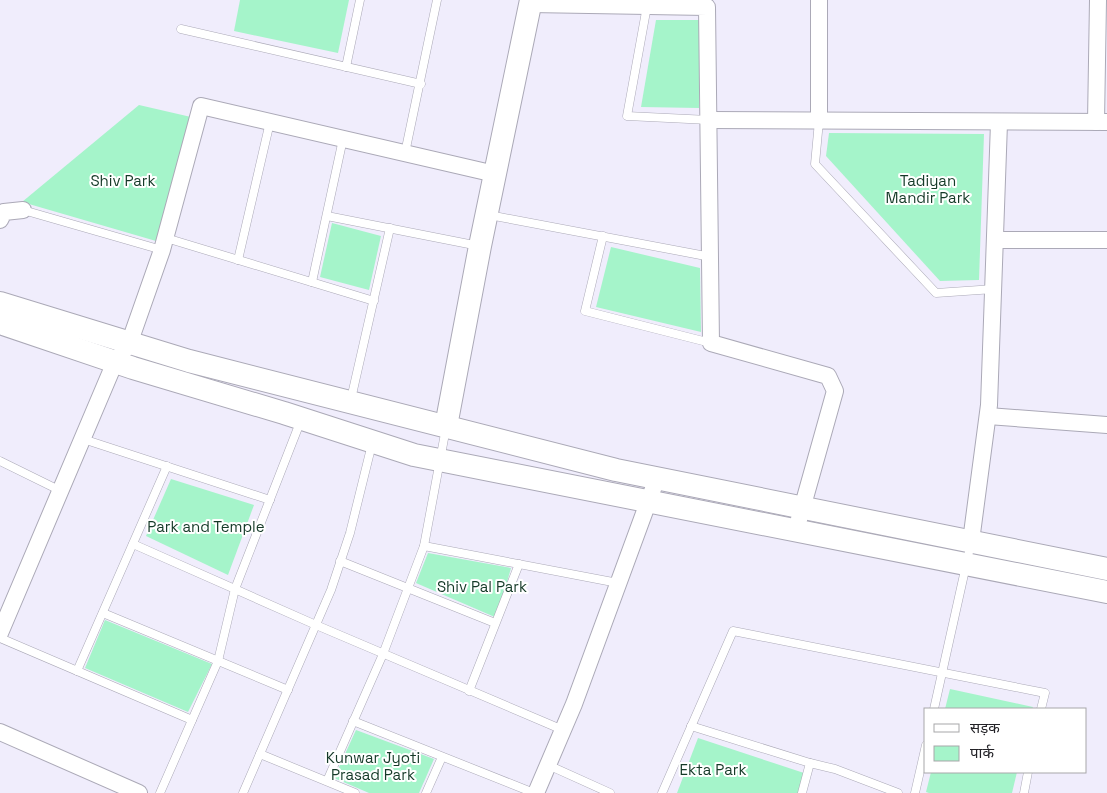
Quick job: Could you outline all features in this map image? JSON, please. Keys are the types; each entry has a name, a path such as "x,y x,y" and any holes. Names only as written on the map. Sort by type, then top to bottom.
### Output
{"street":[{"path":"819,0 819,121"},
{"path":"709,120 999,123 1101,122 1098,0"},
{"path":"446,426 480,246 531,2 706,7 711,343 828,376 835,391 796,530"},
{"path":"0,634 115,362 129,344 164,244 201,106 495,174"},
{"path":"971,541 988,416 999,123"},
{"path":"0,220 4,212 23,210"},
{"path":"995,240 1107,240"},
{"path":"0,303 189,361 616,470 1107,568"},
{"path":"0,323 115,362 301,418 414,455 1107,592"},
{"path":"988,416 1107,425"},
{"path":"535,793 574,704 657,478"},
{"path":"0,732 139,793"}],"lane":[{"path":"346,66 360,0"},
{"path":"405,154 437,0"},
{"path":"647,6 627,116 709,120"},
{"path":"181,28 421,84"},
{"path":"819,121 815,164 936,293 994,288"},
{"path":"238,260 270,122"},
{"path":"312,282 343,139"},
{"path":"23,210 238,260 374,301"},
{"path":"487,214 711,257"},
{"path":"327,216 480,246"},
{"path":"350,402 390,228"},
{"path":"603,236 585,312 711,343"},
{"path":"160,793 218,661 235,589 301,418"},
{"path":"327,781 383,654 424,546 446,426"},
{"path":"83,439 270,500"},
{"path":"243,793 331,590 350,534 373,442"},
{"path":"0,461 61,491"},
{"path":"77,671 167,466"},
{"path":"934,708 971,541"},
{"path":"133,544 383,654 563,730"},
{"path":"424,546 619,583"},
{"path":"340,561 496,623"},
{"path":"469,690 519,564"},
{"path":"103,613 288,690"},
{"path":"662,793 733,632 1044,693 1041,708"},
{"path":"0,638 192,720"},
{"path":"353,721 535,793"},
{"path":"692,726 835,769 898,793"},
{"path":"260,754 355,793"},
{"path":"915,793 924,755"},
{"path":"426,793 442,757"},
{"path":"802,793 810,763"},
{"path":"548,765 610,793"},
{"path":"1024,793 1028,773"}],"green space":[{"path":"240,0 349,0 338,53 234,31"},
{"path":"656,20 699,20 699,108 641,107"},
{"name":"Shiv Park","path":"139,105 191,117 156,241 22,202"},
{"name":"Tadiyan Mandir Park","path":"829,133 984,134 979,280 940,281 826,156"},
{"path":"332,223 381,236 369,290 320,277"},
{"path":"611,247 700,268 701,332 596,307"},
{"name":"Park and Temple","path":"171,479 254,505 228,575 146,536"},
{"name":"Shiv Pal Park","path":"428,553 511,568 497,618 416,583"},
{"path":"105,620 212,664 188,712 85,668"},
{"path":"950,689 1033,707 1032,708 945,708"},
{"name":"Kunwar Jyoti Prasad Park","path":"356,730 434,759 419,793 369,793 334,778"},
{"name":"Ekta Park","path":"698,738 807,774 802,793 677,793"},
{"path":"931,773 1017,773 1012,793 926,792"}]}
